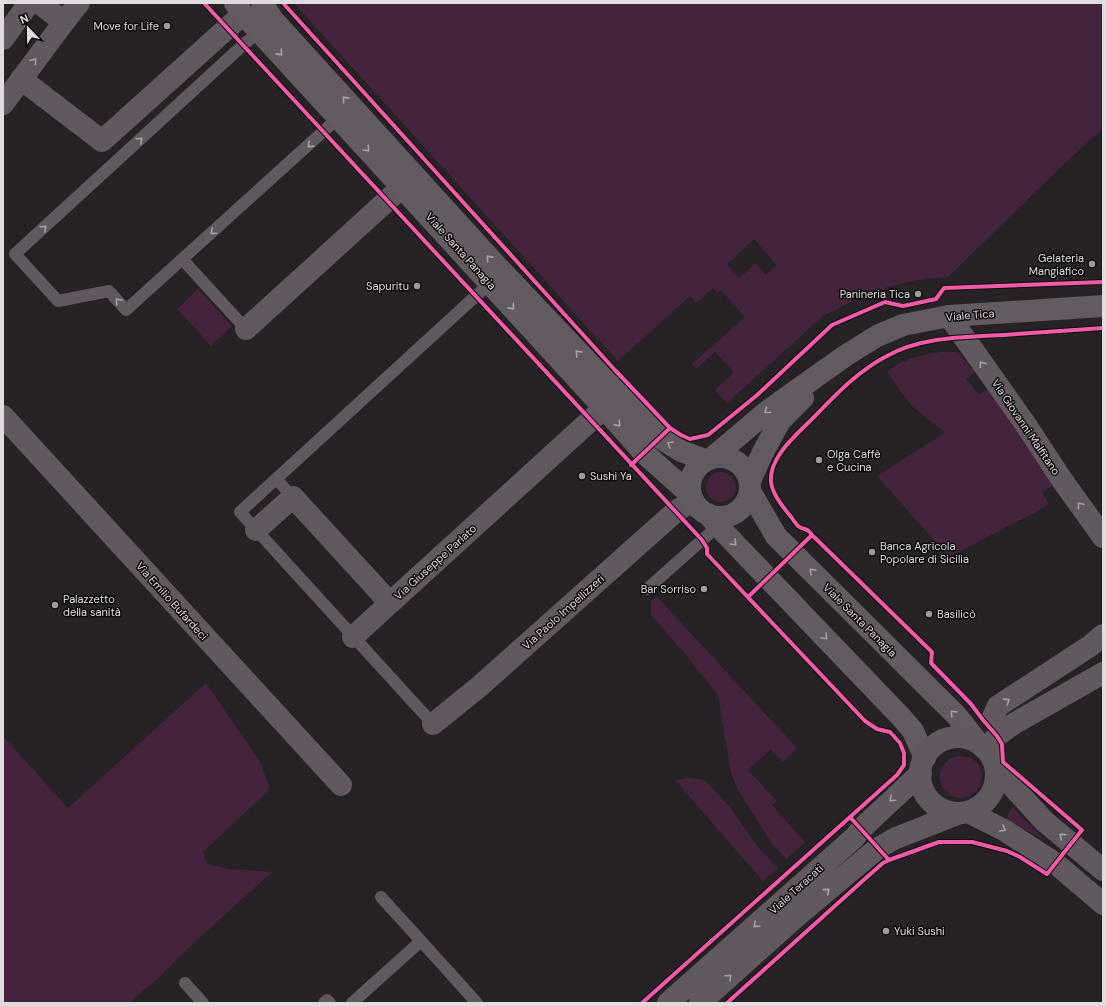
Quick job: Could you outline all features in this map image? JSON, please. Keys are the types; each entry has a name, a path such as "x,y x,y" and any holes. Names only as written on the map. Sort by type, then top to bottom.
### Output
{"main road":[{"name":"Viale Santa Panagia","path":"262,3 273,20 482,250 660,438 681,451 708,459"},
{"name":"Viale Santa Panagia","path":"239,8 644,453 703,509 902,718 913,731 923,766"},
{"name":"Viale Tica","path":"845,356 877,336 903,325 949,316 1103,306"},
{"path":"845,356 780,421 762,454 750,486 748,498 739,511 724,517 716,516 703,509 691,482 695,469 769,410 845,356"},
{"path":"708,459 717,456 735,460 742,465 747,472 750,486"},
{"name":"Viale Santa Panagia","path":"750,486 776,536 957,716 986,753"},
{"path":"986,753 996,775 995,785 986,801 978,807 964,812 950,812 940,809 925,794 922,783 923,766 931,750 939,743 948,739 968,739 986,753 1013,787 1044,821 1103,870"},
{"name":"Viale Teracati","path":"668,1003 856,837 861,829 923,766"},
{"path":"964,812 1004,830 1055,863 1103,904"},
{"name":"Viale Teracati","path":"700,1003 798,915 878,848 896,838 964,812"}],"street":[{"path":"3,39 29,3"},
{"path":"39,3 64,22"},
{"path":"3,104 21,78 79,3"},
{"path":"21,78 102,142 239,8"},
{"path":"246,329 402,187"},
{"name":"Via Giovanni Malfitano","path":"949,316 1103,537"},
{"name":"Via Giuseppe Parlato","path":"293,497 390,603 604,408"},
{"name":"Via Emilio Bufardeci","path":"3,416 341,785"},
{"path":"256,530 293,497"},
{"name":"Via Paolo Impellizzeri","path":"433,724 480,686 675,512 703,509"},
{"path":"353,637 390,603"},
{"path":"1002,732 993,717 998,706 1090,646 1103,635"},
{"path":"986,753 994,739 1002,732 1103,673"}],"lane":[{"path":"260,31 15,254 58,301 109,291 126,310 183,260 338,118"},
{"path":"183,260 246,329"},
{"path":"433,724 240,512 490,283"},
{"path":"276,479 293,497"},
{"path":"648,589 703,509"},
{"path":"381,897 477,1003"},
{"path":"352,1003 421,941"},
{"path":"185,983 203,1003"},
{"path":"324,1003 327,1000 330,1003"}],"shaded area":[{"path":"294,3 1103,3 1103,128 948,277 922,279 888,287 855,300 823,316 727,403 715,390 734,372 715,352 696,369 692,364 745,317 721,290 717,293 713,288 696,303 690,296 618,361","holes":["754,239 777,265 766,275 756,263 739,278 727,264"]},
{"path":"198,289 232,326 211,346 177,309"},
{"path":"940,352 958,352 975,372 966,379 979,395 988,388 1021,427 1052,486 1042,491 1049,505 949,557 877,476 945,433 911,405 887,372 905,361 919,356"},
{"path":"721,472 732,476 736,487 732,498 721,502 710,498 706,487 710,476"},
{"path":"657,597 797,748 783,762 771,749 748,770 777,801 772,805 805,842 787,859 772,844 737,788 731,773 718,695 651,615 651,601"},
{"path":"206,683 260,762 270,789 203,852 207,864 230,869 272,872 198,939 155,981 131,1001 132,1003 3,1003 3,736 68,808"},
{"path":"957,756 965,756 973,759 979,765 982,777 979,789 973,795 965,798 957,798 949,795 943,789 940,781 940,773 943,765 949,759"},
{"path":"687,778 705,780 731,808 757,846 778,868 763,881 675,780"},
{"path":"1012,807 1046,841 1006,819"}],"cycle path":[{"path":"204,3 702,540 707,548 707,554 865,721 877,729 890,732 900,743 904,753 904,765 897,775 642,1003"},
{"path":"283,3 614,369 670,428 690,439 708,435 756,396 832,325 885,302 903,306 936,299 944,288 1103,282"},
{"path":"727,1003 867,877 883,863 889,860 939,842 972,842 1007,851 1020,857 1047,874 1082,830 1003,762 1002,744 997,736 971,704 931,663 932,652 808,530 798,526 776,497 772,487 771,473 778,456 796,434 835,396 874,363 898,350 913,345 942,339 1103,328"},
{"path":"631,465 670,428"},
{"path":"748,597 812,535"},
{"path":"850,817 889,860"}],"place":[{"name":"Move for Life","path":"167,26"},
{"name":"Gelateria Mangiafico","path":"1092,264"},
{"name":"Sapuritu","path":"417,286"},
{"name":"Panineria Tica","path":"918,294"},
{"name":"Olga Caffè e Cucina","path":"819,460"},
{"name":"Sushi Ya","path":"582,476"},
{"name":"Banca Agricola Popolare di Sicilia","path":"872,552"},
{"name":"Bar Sorriso","path":"704,589"},
{"name":"Palazzetto della sanità","path":"55,605"},
{"name":"Basilicò","path":"929,614"},
{"name":"Yuki Sushi","path":"886,931"}]}
